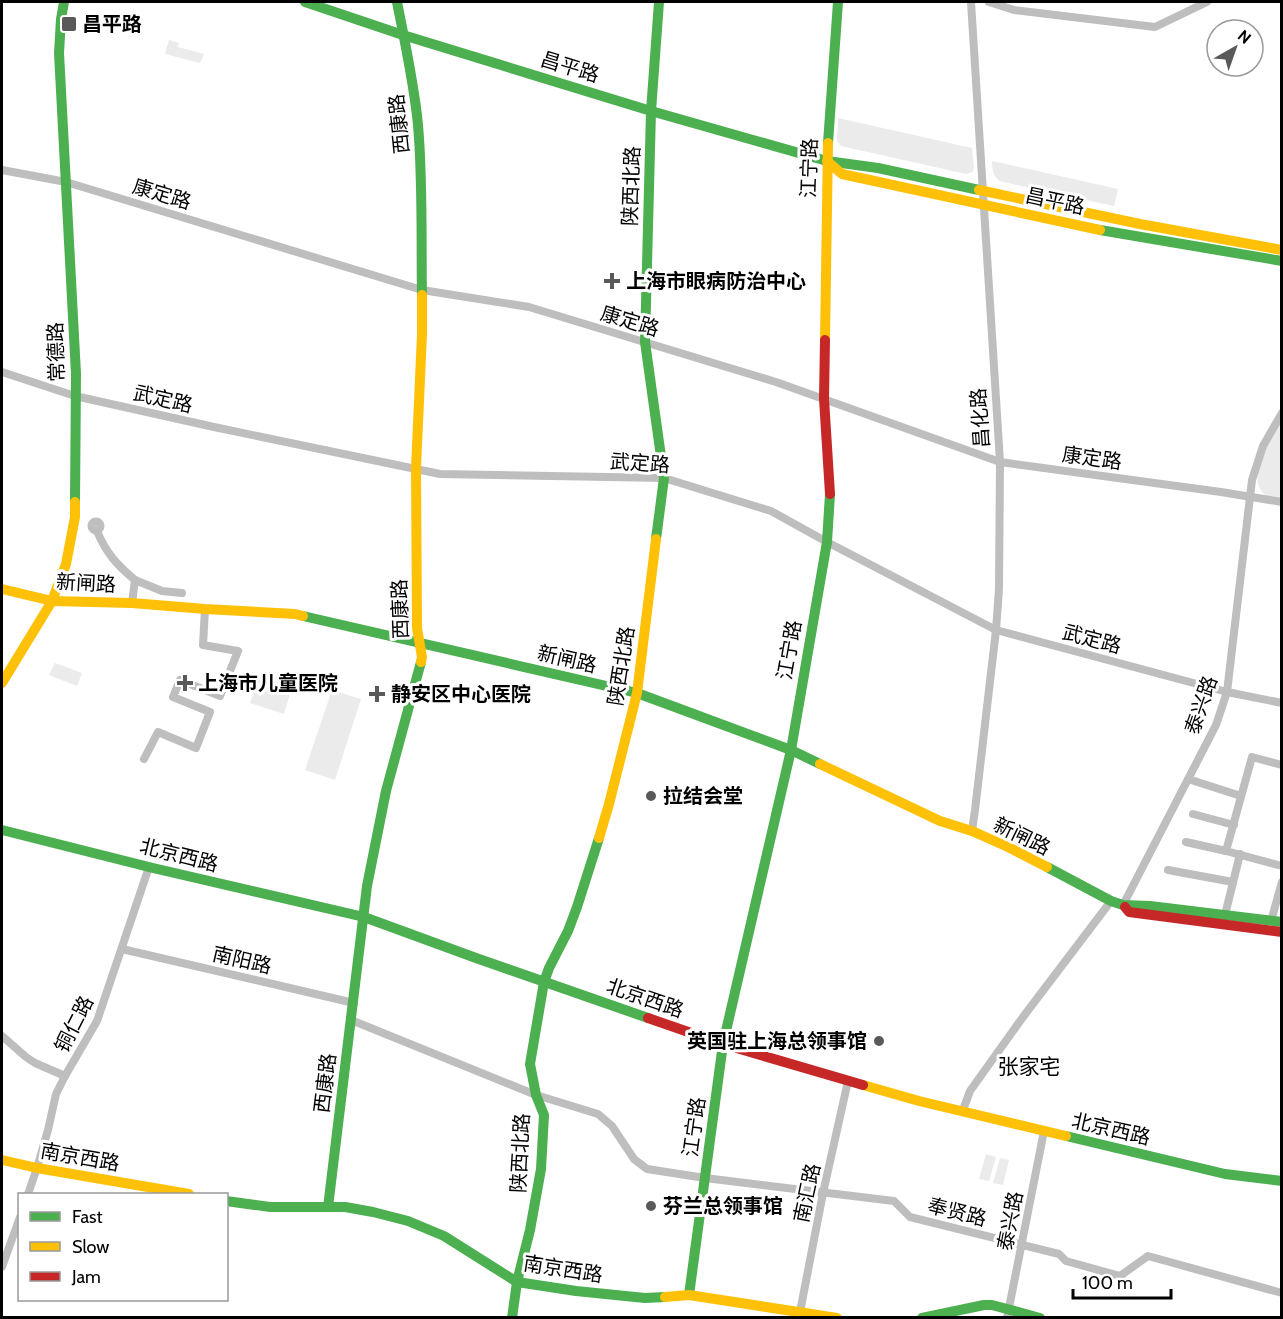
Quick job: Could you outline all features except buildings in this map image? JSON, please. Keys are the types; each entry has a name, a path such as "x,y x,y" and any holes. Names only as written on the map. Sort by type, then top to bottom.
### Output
{"main road":[{"name":"常德路","path":"2,683 52,601 66,564 75,517 76,374 59,54 64,2"},
{"name":"昌平路","path":"305,2 651,111 827,161 878,168 1140,224 1281,250"},
{"name":"西康路","path":"328,1207 367,886 386,792 422,657 417,616 417,468 422,334 421,167 414,90 397,2"},
{"name":"陕西北路","path":"512,1317 516,1282 530,1230 541,1169 544,1115 536,1095 530,1064 544,982 577,907 609,804 637,693 664,477 645,342 651,111 659,2"},
{"name":"江宁路","path":"689,1295 723,1044 791,750 827,542 830,492 824,399 827,161 838,2"},
{"name":"昌平路","path":"827,161 842,174 1097,229 1281,261"},
{"name":"新闸路","path":"2,589 52,601 132,603 295,614 637,693 791,750 940,820 972,831 1111,901 1123,905 1150,906 1276,922"},
{"name":"北京西路","path":"2,830 364,917 723,1044 919,1101 1225,1174 1281,1181"},
{"name":"新闸路","path":"1123,905 1129,912 1281,932"},
{"name":"南京西路","path":"2,1160 183,1193"},
{"name":"南京西路","path":"228,1201 270,1207 345,1207 408,1221 444,1236 516,1282 645,1298 689,1295 837,1317"},
{"path":"922,1317 984,1305 992,1305 1008,1313 1040,1317"}],"street":[{"name":"昌化路","path":"971,2 1000,462 999,590 996,630 972,831"},
{"path":"989,2 1014,10 1155,27 1208,2"},
{"name":"康定路","path":"2,170 66,182 422,290 529,307 776,382 1000,462 1281,502"},
{"name":"武定路","path":"2,372 75,396 440,474 664,477 764,508 996,630 1227,692 1281,703"},
{"name":"泰兴路","path":"1123,905 1216,725 1227,692 1252,480 1258,458 1281,413"},
{"path":"97,531 103,545 115,562 135,580 162,591 182,593"},
{"path":"132,603 135,580"},
{"path":"144,759 158,732 196,748 210,712 173,697 180,680 220,696 238,651 203,645 205,609"},
{"path":"1226,851 1252,757 1280,765 1281,754"},
{"path":"1188,779 1241,796"},
{"path":"1193,814 1234,825"},
{"path":"1186,842 1281,866"},
{"path":"1225,915 1240,854"},
{"name":"铜仁路","path":"28,1193 48,1130 56,1094 97,1021 149,867"},
{"path":"1168,870 1233,882"},
{"path":"1276,922 1281,882"},
{"path":"963,1110 970,1091 1111,901"},
{"name":"南阳路","path":"122,950 354,1003"},
{"path":"351,1020 536,1095"},
{"path":"2,1035 35,1063 65,1076"},
{"name":"南汇路","path":"800,1312 848,1081"},
{"name":"奉贤路","path":"536,1095 598,1114 612,1126 634,1159 647,1169 894,1201 910,1217 1059,1254 1066,1261 1120,1276 1148,1256 1281,1293"},
{"name":"泰兴路","path":"1008,1313 1044,1131"},
{"path":"2,1267 18,1223"}],"shaded area":[{"path":"169,40 179,43 178,47 204,54 200,63 165,54"},
{"path":"838,118 972,148 973,172 966,174 841,146 837,141"},
{"path":"992,161 1118,189 1114,206 999,181 993,172"},
{"path":"1281,421 1281,501 1268,497 1261,490 1258,471 1271,438"},
{"path":"55,663 82,673 77,686 49,675"},
{"path":"260,673 293,684 284,714 250,703"},
{"path":"332,690 361,699 335,780 305,770"},
{"path":"986,1154 996,1157 989,1181 979,1179"},
{"path":"1000,1158 1009,1160 1003,1185 993,1183"}],"traffic: fast":[{"path":"64,2 59,53 76,374 75,502"},
{"path":"305,2 403,35 651,111 827,161 878,168 979,190"},
{"path":"397,2 412,78 420,146 422,295"},
{"path":"656,539 664,478 645,342 651,111 659,2"},
{"path":"828,143 838,2"},
{"path":"1100,230 1282,261"},
{"path":"689,1295 723,1044 791,750 827,542 830,494"},
{"path":"303,616 637,693 791,750 820,764"},
{"path":"328,1207 367,886 386,791 421,662"},
{"path":"2,830 364,917 648,1018"},
{"path":"512,1318 517,1282 530,1230 541,1169 544,1115 536,1095 530,1064 544,982 568,931 599,838"},
{"path":"1047,867 1123,905 1150,906 1282,922"},
{"path":"1066,1136 1225,1174 1282,1181"},
{"path":"228,1201 270,1207 345,1207 373,1212 408,1221 444,1236 517,1282 645,1298 665,1297"},
{"path":"922,1318 984,1305 992,1305 1040,1318"}],"traffic: slow":[{"path":"825,340 828,143"},
{"path":"827,161 842,174 1100,230"},
{"path":"979,190 1140,224 1282,250"},
{"path":"421,662 417,628 416,468 422,295"},
{"path":"2,683 52,601 66,564 75,517 75,502"},
{"path":"599,838 637,693 656,539"},
{"path":"2,589 52,601 132,603 303,616"},
{"path":"820,764 940,821 972,831 1047,867"},
{"path":"863,1085 919,1101 1066,1136"},
{"path":"2,1160 183,1193"},
{"path":"665,1297 689,1295 837,1318"}],"traffic: jam":[{"path":"825,340 824,399 830,494"},
{"path":"1125,907 1129,912 1282,932"},
{"path":"648,1018 723,1044 863,1085"}],"place":[{"name":"昌平路","path":"69,24"},
{"name":"上海市眼病防治中心","path":"612,281"},
{"name":"上海市儿童医院","path":"185,683"},
{"name":"静安区中心医院","path":"377,694"},
{"name":"拉结会堂","path":"651,796"},
{"name":"英国驻上海总领事馆","path":"879,1041"},
{"name":"芬兰总领事馆","path":"651,1206"}],"district":[{"name":"张家宅","path":"1029,1066"}]}
